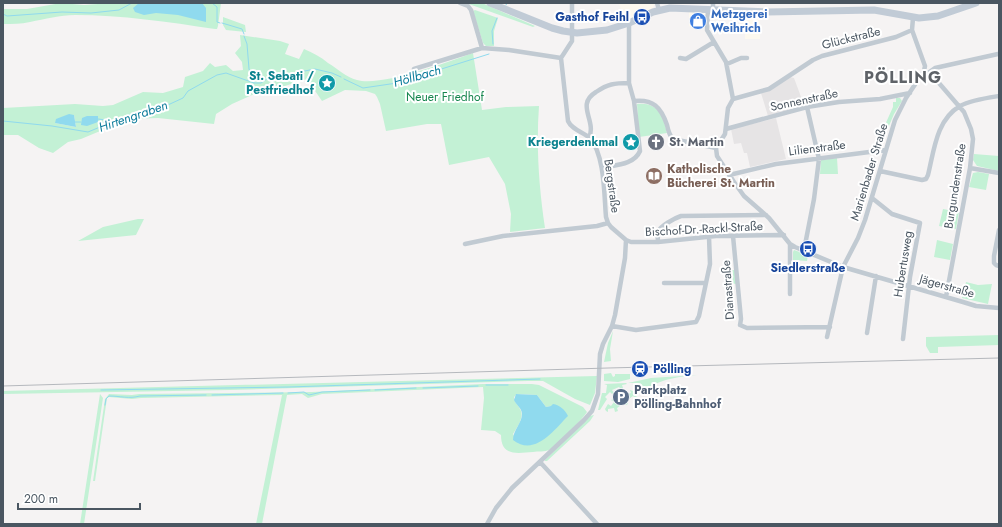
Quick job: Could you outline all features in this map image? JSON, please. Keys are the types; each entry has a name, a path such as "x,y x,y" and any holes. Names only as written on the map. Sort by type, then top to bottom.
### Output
{"street":[{"path":"460,3 468,6 471,10 482,48"},
{"path":"490,3 552,28 572,33 601,31 629,23 658,6 767,12 875,7 913,18 936,17 976,3"},
{"path":"572,3 572,43 561,58 568,121 572,127 589,138 591,128 586,103 587,98 606,85 629,84"},
{"path":"711,8 707,30 727,64 733,99 728,108 726,129 723,139 716,148 717,156 744,196 766,215 790,244 844,267"},
{"path":"913,18 912,30 926,72 935,68 998,54"},
{"path":"602,168 630,162 639,153 634,101 629,84 629,23"},
{"name":"Glückstraße","path":"733,99 769,88 812,60 822,56 896,37 912,30"},
{"path":"680,58 688,58 714,42"},
{"path":"414,69 482,48 509,50 561,58"},
{"path":"727,64 741,58 747,58"},
{"name":"Marienbader Straße","path":"827,337 844,267 862,230 897,114 910,93 926,72"},
{"name":"Burgundenstraße","path":"926,72 960,106 971,129 973,148 946,297"},
{"name":"Sonnenstraße","path":"726,129 807,107 839,102 880,99 910,93"},
{"path":"880,171 922,180 926,179 939,132 947,117 960,106 974,101 999,96"},
{"path":"634,101 650,102 657,105 673,139 716,148"},
{"path":"804,250 814,199 819,159 807,107"},
{"name":"Bergstraße","path":"589,138 594,146 602,168 606,217 608,223 626,240"},
{"name":"Lilienstraße","path":"729,175 776,164 885,150"},
{"path":"970,168 999,173"},
{"name":"Hubertusweg","path":"872,198 892,214 920,223 909,286 903,339"},
{"path":"658,242 657,233 659,230 674,219 681,216 766,215"},
{"path":"465,244 503,236 597,226 608,223"},
{"path":"999,230 994,260 996,265 999,266"},
{"name":"Bischof-Dr.-Rackl-Straße","path":"626,240 636,242 658,242 709,237 784,235"},
{"name":"Dianastraße","path":"734,236 741,318 740,325 747,328 830,327"},
{"path":"612,326 636,330 696,322 699,316 710,264 709,237"},
{"path":"486,524 504,497 589,415 593,408 598,394 601,350 612,326 621,285 626,240"},
{"path":"790,244 790,294"},
{"name":"Jägerstraße","path":"844,267 976,306 999,308"},
{"path":"867,333 876,276"},
{"path":"664,283 705,283"},
{"path":"540,462 597,524"}],"shaded area":[{"path":"619,3 655,3 650,11 624,22"},
{"path":"689,10 705,13 705,27 689,26"},
{"path":"745,15 760,15 760,39 745,39"},
{"path":"790,77 794,78 804,105 768,116 761,93 777,86"},
{"path":"776,118 786,159 750,167 747,153 744,153 741,143 734,144 731,129"}],"green space":[{"path":"61,3 84,5 111,3 221,3 217,29 145,19 93,15 52,17 23,23 3,24 3,9 27,9"},
{"path":"466,3 482,3 535,26 533,27"},
{"path":"475,10 498,18 494,31 494,46 486,46 483,43 473,11"},
{"path":"223,17 245,25 246,32 226,30 223,25"},
{"name":"Neuer Friedhof","path":"240,35 280,41 289,44 285,54 299,59 304,49 320,57 349,77 357,80 368,81 398,77 473,53 482,110 506,107 539,106 539,167 545,228 510,232 511,214 505,184 489,157 449,165 441,124 427,124 386,131 380,104 375,94 366,91 345,90 322,101 307,79 269,91 259,92 232,104 216,114 214,124 158,118 129,119 81,139 68,142 53,153 39,148 18,135 3,135 3,108 75,104 103,106 113,105 143,92 163,93 183,87 185,77 203,71 210,63 215,67 226,65 233,71 243,70 242,62 235,53 241,46","holes":["74,115 76,127 55,123"]},
{"path":"896,98 900,98 902,101 888,128 884,127 893,107 893,102 896,102"},
{"path":"637,104 650,105 655,108 664,121 667,133 639,137"},
{"path":"974,154 999,156 999,171 977,166 973,160"},
{"path":"837,158 838,174 820,174 821,160"},
{"path":"978,172 989,174 986,190 969,187 973,173"},
{"path":"943,209 959,212 956,229 939,226"},
{"path":"144,219 136,235 78,241 103,227"},
{"path":"937,240 953,244 950,260 934,257"},
{"path":"794,250 808,255 807,261 793,260"},
{"path":"730,270 735,270 736,284 725,282 726,274 729,274"},
{"path":"966,282 978,285 992,284 988,304 962,298"},
{"path":"613,331 610,349 611,361 604,362 608,343"},
{"path":"999,335 999,345 938,347 938,353 930,353 926,346 926,337"},
{"path":"611,373 613,377 615,374 630,374 630,379 618,382 604,381 604,374"},
{"path":"697,375 675,378 661,382 648,388 642,393 640,391 642,389 634,383 628,383 651,378"},
{"path":"597,376 595,393 590,405 575,399 543,381 230,390 3,394 3,391"},
{"path":"483,384 532,384 539,385 583,407 587,412 557,444 549,450 516,453 507,450 504,447 501,435 495,431 481,430 484,398 483,387 322,394 308,398 302,394 287,395 262,524 256,524 282,395 132,399 109,397 107,398 95,481 93,481 105,399 109,394 132,395 312,392","holes":["517,394 537,395 546,407 551,406 537,443 526,445 518,443 513,434 522,415 514,397"]},
{"path":"604,384 627,384 622,385 623,388 621,389 619,387 612,390 614,393 612,394 610,392 605,397 607,399 600,410 598,410 602,393 606,393 607,385"},
{"path":"630,390 636,392 638,395 635,398 633,396 626,401 628,404 626,405 624,403 617,408 618,411 615,412 614,408 608,409 608,412 606,411 605,409 608,404 611,406 614,402 611,400 613,399 615,401 621,396 620,394 622,392 623,395 631,393"},
{"path":"100,394 103,398 84,524 80,524"},
{"path":"594,415 590,421 547,461 545,461 590,416"}],"water":[{"path":"139,3 202,3 206,8 206,22 178,15 156,13 144,15 135,12 133,8"},
{"path":"69,114 74,115 76,127 55,123 56,119"},
{"path":"87,116 98,116 98,122 87,126 81,125 82,118"},
{"path":"516,394 537,395 546,407 553,404 558,405 568,416 544,440 536,444 521,444 513,440 514,433 522,417 521,410 514,400"}],"waterway":[{"path":"3,14 7,16 62,12 91,13 119,10 132,3"},
{"path":"212,3 217,7 217,22 220,23"},
{"name":"Höllbach","path":"493,44 492,31 497,18"},
{"path":"222,23 242,29 244,34"},
{"path":"244,36 247,44 249,69 254,82"},
{"name":"Höllbach","path":"344,79 363,88 397,83 489,54"},
{"name":"Hirtengraben","path":"3,121 52,126 88,132 129,115 157,110 183,98 188,91 217,75 226,73 254,83 261,83 268,78 315,69 341,77"},
{"path":"98,119 114,121"},
{"path":"75,122 81,122"},
{"path":"101,390 288,387 540,379"},
{"path":"486,385 508,385"},
{"path":"423,388 478,386"},
{"path":"375,390 416,388"},
{"path":"288,393 304,392 309,395 322,392 370,390"},
{"path":"212,395 283,393"},
{"path":"105,405 106,399 109,396 136,397 206,395"}],"railway":[{"path":"3,386 999,358"}],"place":[{"name":"Gasthof Feihl","path":"642,17"},
{"name":"Metzgerei Weihrich","path":"698,21"},
{"name":"St. Sebati / Pestfriedhof","path":"327,83"},
{"name":"Kriegerdenkmal","path":"631,142"},
{"name":"St. Martin","path":"656,142"},
{"name":"Katholische Bücherei St. Martin","path":"654,176"},
{"name":"Siedlerstraße","path":"808,249"},
{"name":"Pölling","path":"640,369"},
{"name":"Parkplatz Pölling-Bahnhof","path":"621,397"}],"district":[{"name":"PÖLLING","path":"903,77"}]}
